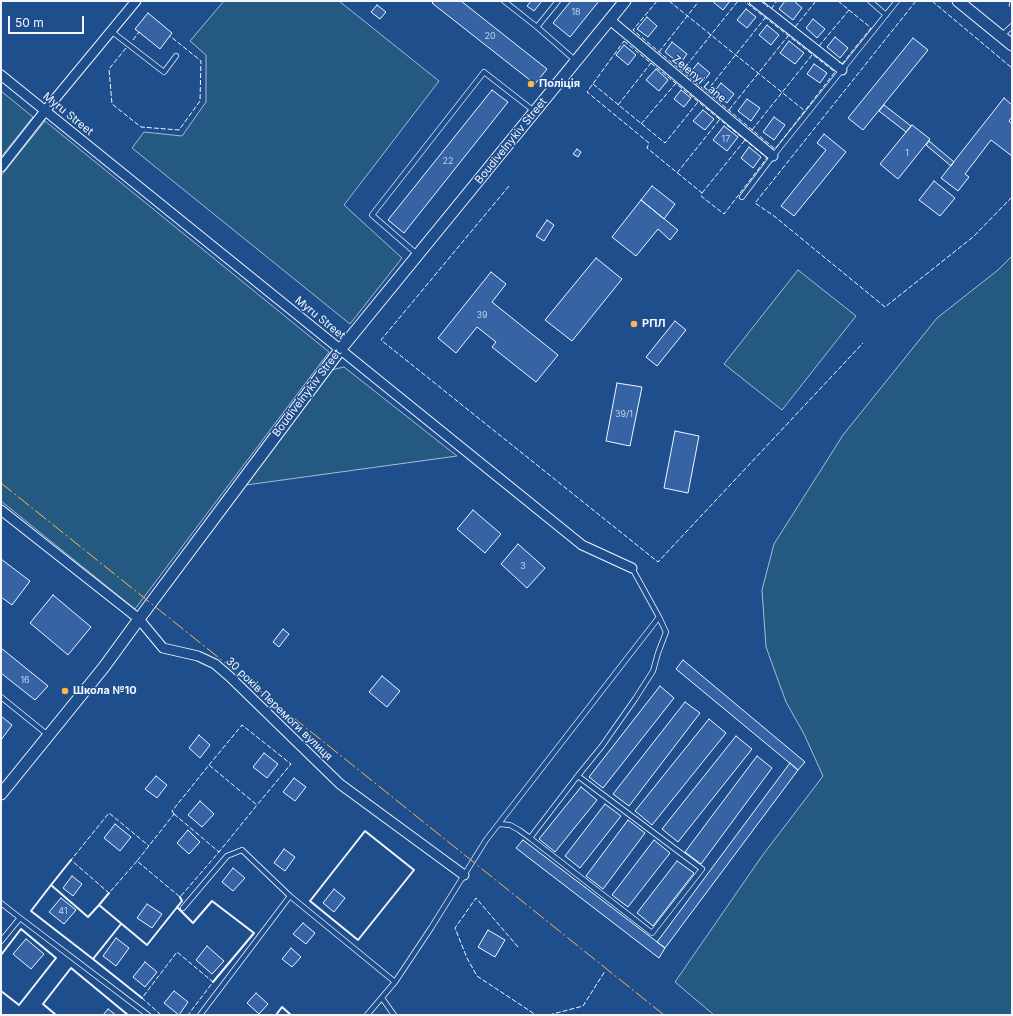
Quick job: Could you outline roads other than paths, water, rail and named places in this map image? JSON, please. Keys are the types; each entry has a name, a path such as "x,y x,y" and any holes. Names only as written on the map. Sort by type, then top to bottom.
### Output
{"street":[{"path":"1,167 136,1"},
{"name":"Boudivelnykiv Street","path":"1,794 104,667 138,619 340,350 625,1"},
{"path":"754,1 842,70"},
{"path":"958,1 1012,45"},
{"name":"Zelenyi Lane","path":"610,20 773,156"},
{"name":"Myru Street","path":"1,75 582,545 632,568"},
{"name":"30 років Перемоги вулиця","path":"1,510 138,619 163,648 198,656 215,664 340,784 464,875"}],"lane":[{"path":"504,1 576,61"},
{"path":"537,27 558,1"},
{"path":"870,1 886,15"},
{"path":"742,197 897,1"},
{"path":"1001,36 1012,26"},
{"path":"112,31 164,72 176,56"},
{"path":"418,255 372,215 484,72 535,112"},
{"path":"530,838 602,746 653,671 658,652 666,632 659,616 632,568"},
{"path":"367,1015 395,982 486,840 659,616"},
{"path":"1,697 48,735"},
{"path":"498,824 510,826 519,830 652,933 702,869 578,776"},
{"path":"183,908 227,856 242,850 290,896 395,982"},
{"path":"200,1015 290,896"},
{"path":"1,903 148,1015"},
{"path":"1,941 20,918"},
{"path":"382,998 394,1015"}],"place":[{"name":"Поліція","path":"531,84"},
{"name":"РПЛ","path":"634,324"},
{"name":"Школа №10","path":"65,691"}]}
